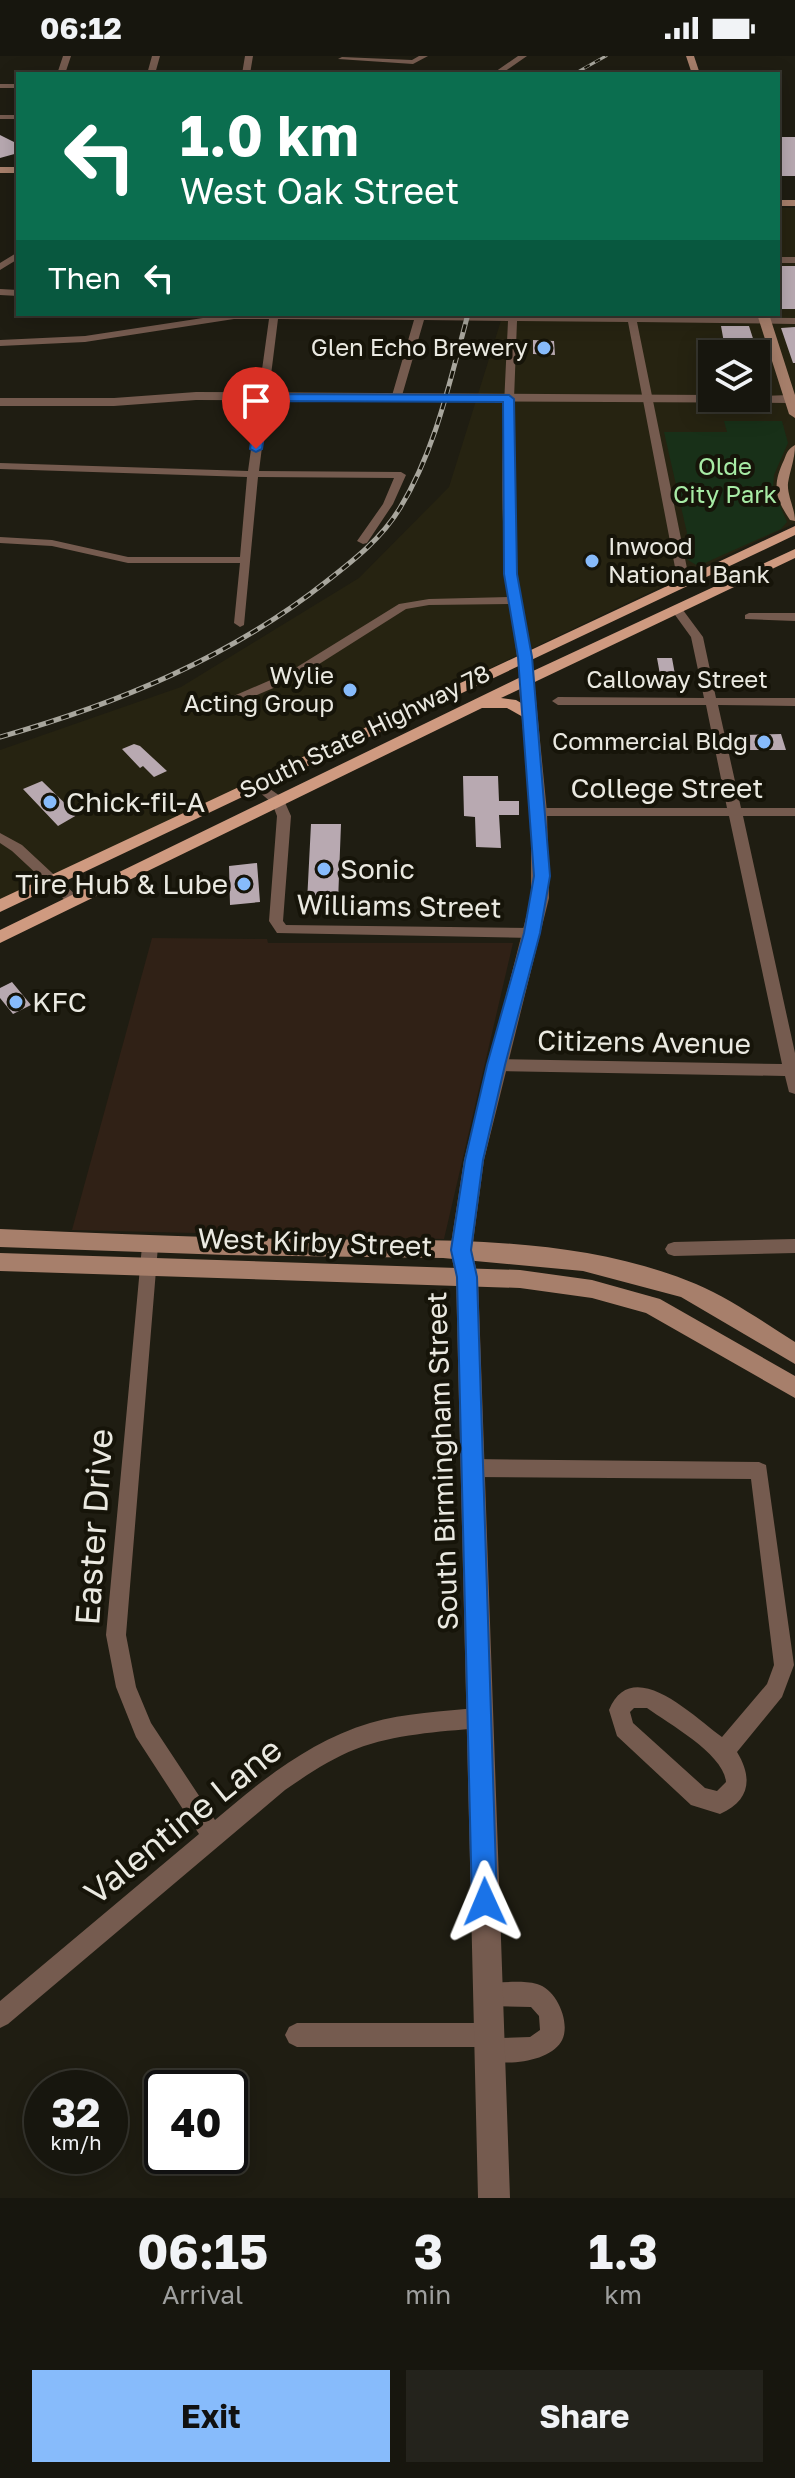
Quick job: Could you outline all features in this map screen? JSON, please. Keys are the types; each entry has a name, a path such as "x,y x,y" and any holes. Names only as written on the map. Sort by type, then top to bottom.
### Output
{"main road":[{"path":"764,317 792,399 795,431"},
{"path":"795,449 780,483 784,501 795,517"},
{"name":"South State Highway 78","path":"0,937 478,703 526,668 684,583 795,530"},
{"name":"South State Highway 78","path":"0,906 257,784 526,668 676,608 792,555"},
{"path":"478,703 510,703 529,714"},
{"name":"West Kirby Street","path":"0,1238 148,1256 520,1279 592,1289 652,1305 795,1388"},
{"name":"West Kirby Street","path":"0,1262 461,1250 526,1254 599,1263 678,1285 795,1354"}],"street":[{"path":"342,58 413,62 424,56"},
{"path":"499,72 523,56"},
{"path":"0,343 85,339 219,317 246,316"},
{"path":"240,623 253,474 274,316"},
{"path":"396,399 420,316 764,317 795,321"},
{"path":"632,317 684,583"},
{"name":"South Birmingham Street","path":"494,2198 467,1277 461,1250 468,1193 496,1065 532,933 542,876 526,668 510,563 509,399 513,318"},
{"path":"0,402 114,402 164,396 792,399"},
{"path":"0,466 401,475 388,504 363,541"},
{"path":"0,540 52,543 128,560 245,560"},
{"path":"219,707 293,675 403,606 515,600"},
{"path":"676,608 697,637 795,1088"},
{"path":"749,617 795,617"},
{"name":"Calloway Street","path":"558,701 795,702"},
{"path":"257,784 278,801"},
{"name":"Williams Street","path":"278,801 284,816 276,921 277,927 282,930 532,933"},
{"name":"College Street","path":"539,812 795,812"},
{"path":"0,837 17,848 74,901"},
{"name":"Citizens Avenue","path":"496,1065 791,1070"},
{"path":"674,1249 795,1246"},
{"name":"Easter Drive","path":"148,1256 116,1635 126,1687 143,1730 213,1836"},
{"path":"472,1468 759,1471 784,1665 775,1690 724,1751"},
{"path":"629,1697 650,1698 724,1751 736,1770 737,1786 720,1803 699,1797 624,1729 619,1710 629,1697"},
{"name":"Valentine Lane","path":"0,2016 277,1782 316,1757 356,1739 399,1727 479,1718"},
{"path":"297,2035 488,2042 534,2049 552,2036 552,2013 536,1995 487,1994"}],"shaded area":[{"path":"780,208 795,208 795,523 0,902 0,750 181,687 359,578 449,487 502,316 780,316"},
{"path":"152,938 267,939 268,943 513,943 444,1239 72,1230"}],"green space":[{"name":"Olde City Park","path":"724,421 782,421 788,443 774,475 773,489 787,522 781,529 698,566 688,560 684,539 687,533 664,432 727,432"}],"building":[{"path":"0,135 16,143 16,154 0,158"},
{"path":"780,137 795,137 795,176 782,176"},
{"path":"780,266 795,266 795,309 780,309"},
{"path":"721,326 749,326 754,340 724,340"},
{"path":"795,327 795,363 793,363 781,328"},
{"name":"Glen Echo Brewery","path":"533,340 554,341 555,355 533,354"},
{"path":"657,658 672,658 676,680 661,680"},
{"name":"Commercial Bldg","path":"781,734 786,750 747,750 743,735"},
{"path":"134,744 167,771 154,777 143,766 140,768 122,749"},
{"path":"463,776 498,776 499,801 519,801 519,815 499,815 501,848 476,847 475,817 464,816"},
{"name":"Chick-fil-A","path":"42,781 77,815 58,826 23,789"},
{"name":"Sonic","path":"311,824 341,824 338,902 307,902"},
{"name":"Tire Hub & Lube","path":"257,863 260,902 230,905 229,866"},
{"name":"KFC","path":"12,982 31,1005 13,1014 0,998 0,988"}],"railway":[{"path":"578,72 606,56"},
{"path":"0,737 130,693 212,655 290,608 367,548 400,508 423,462 441,414 467,316"}],"place":[{"name":"Glen Echo Brewery","path":"544,348"},
{"name":"Inwood National Bank","path":"592,561"},
{"name":"Wylie Acting Group","path":"350,690"},
{"name":"Commercial Bldg","path":"764,742"},
{"name":"Chick-fil-A","path":"50,802"},
{"name":"Sonic","path":"324,869"},
{"name":"Tire Hub & Lube","path":"244,884"},
{"name":"KFC","path":"16,1002"}],"route":[{"path":"256,449 264,397 509,399 511,574 525,657 542,876 532,933 474,1160 461,1250 467,1277 485,1902"}]}
